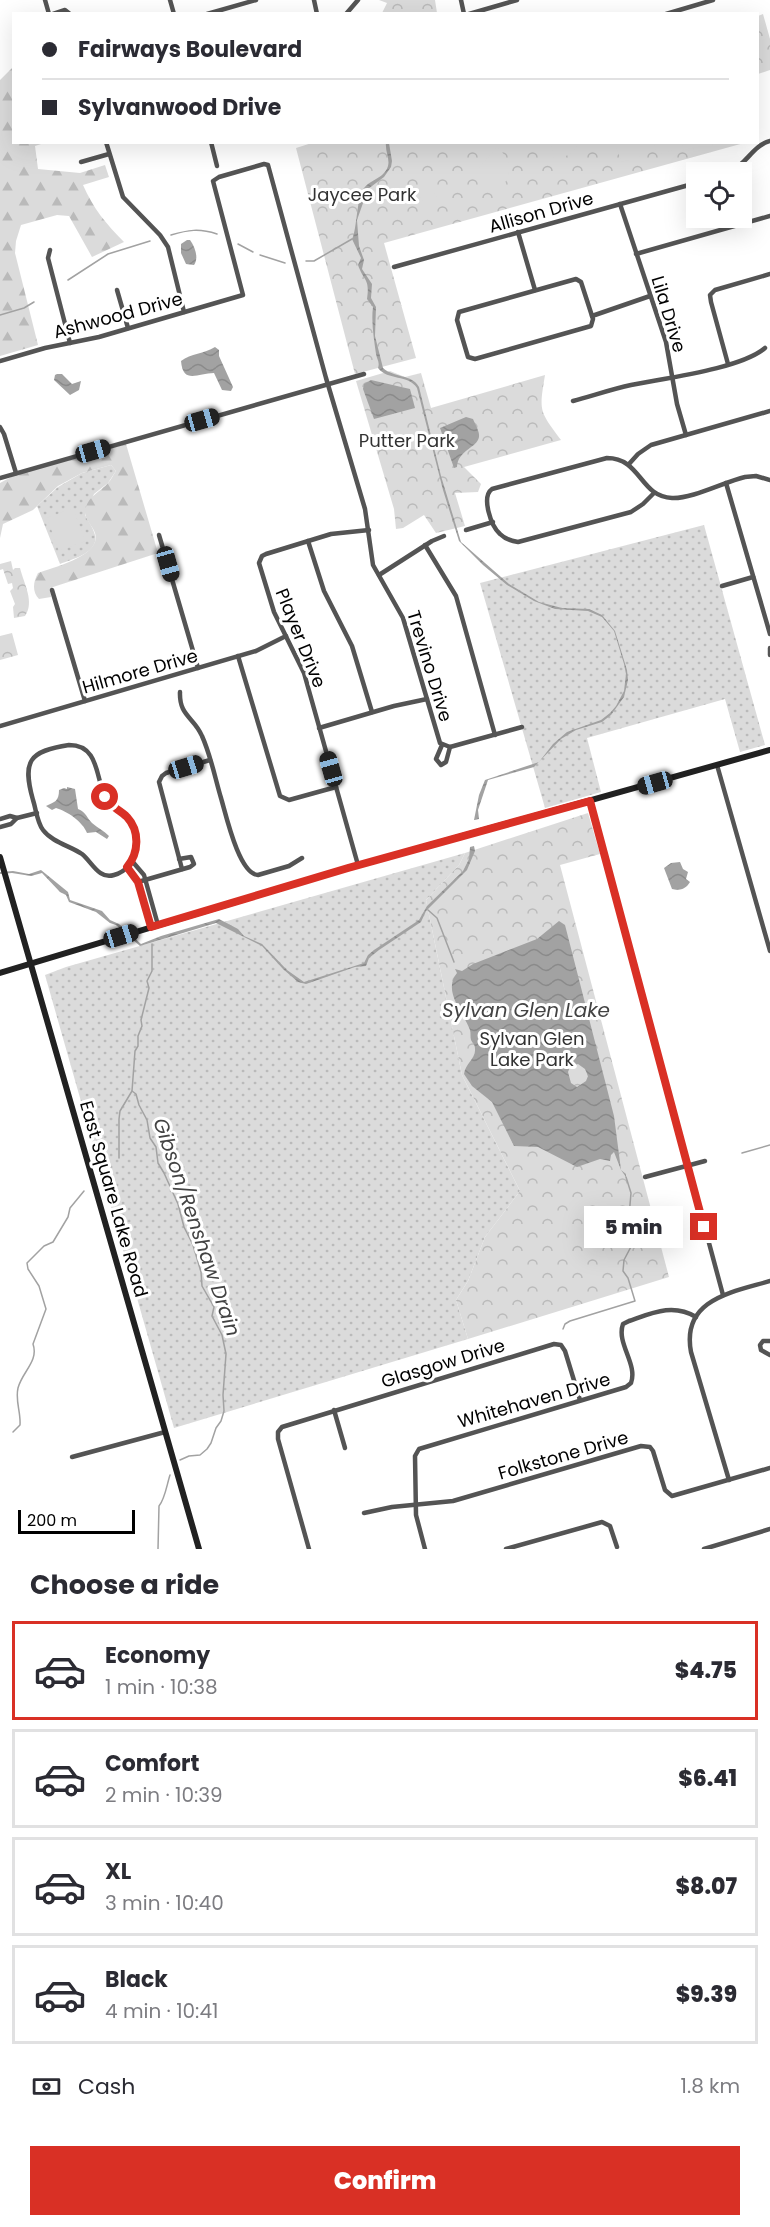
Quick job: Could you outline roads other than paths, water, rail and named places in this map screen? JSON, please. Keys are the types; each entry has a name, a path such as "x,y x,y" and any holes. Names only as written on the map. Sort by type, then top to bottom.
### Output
{"main road":[{"path":"0,972 358,865 770,750"},
{"name":"East Square Lake Road","path":"0,857 199,1549"}],"street":[{"path":"214,12 256,0"},
{"path":"348,12 358,0"},
{"path":"476,12 517,0"},
{"path":"673,12 713,0"},
{"path":"745,162 757,146 770,141"},
{"path":"106,144 123,197 160,235 168,247 184,312"},
{"path":"212,144 217,166"},
{"path":"81,162 109,154"},
{"name":"Ashwood Drive","path":"0,361 243,295 213,181 219,177 264,164 268,165"},
{"name":"Trevino Drive","path":"268,165 366,508 372,559 401,613 427,699 446,746 495,735"},
{"name":"Allison Drive","path":"394,267 686,186"},
{"name":"Lila Drive","path":"620,204 666,342 677,404 686,435"},
{"path":"636,254 770,216"},
{"path":"518,232 535,290"},
{"path":"50,250 48,258 69,343"},
{"path":"728,364 711,295 715,290 770,274"},
{"path":"578,279 592,316 592,324 470,359 464,346 457,315 461,311 535,290 578,279"},
{"path":"117,290 128,328"},
{"path":"592,316 651,296"},
{"path":"573,401 622,387 728,364 756,355 765,348"},
{"path":"0,478 364,374"},
{"path":"629,464 638,453 648,447 770,411"},
{"path":"0,427 16,473"},
{"path":"654,493 631,512 524,542 514,542 504,538 497,531 487,498 492,489 601,459 613,458 629,464 654,493 677,498 750,476 769,479 770,472"},
{"path":"726,483 770,634"},
{"path":"466,530 493,522"},
{"path":"369,530 336,533 308,541 324,591 352,646 372,712"},
{"path":"159,535 198,668"},
{"path":"379,575 425,545 444,536"},
{"name":"Player Drive","path":"308,541 266,554 260,559 259,565 272,607 301,665 358,865"},
{"path":"425,545 456,597 495,735 522,727"},
{"path":"722,586 753,577"},
{"path":"52,590 85,701"},
{"name":"Hilmore Drive","path":"0,726 264,648 286,636"},
{"path":"770,648 770,655"},
{"path":"238,656 280,796 290,800 336,787"},
{"path":"180,692 181,706 200,731 237,848 250,873 258,875 289,866 302,858"},
{"path":"319,728 427,699"},
{"path":"66,745 80,746 93,758 107,801 131,823 137,844 132,861 127,867 111,876 101,874 80,853 45,832 37,813 27,778 31,762 45,751 66,745"},
{"path":"182,870 160,786 160,778 166,773 210,760"},
{"path":"717,765 770,951"},
{"path":"590,801 723,1295"},
{"path":"0,819 37,813"},
{"path":"0,827 11,824 17,818"},
{"path":"138,882 192,867 194,864 191,857 179,859"},
{"path":"132,861 142,872 158,925"},
{"path":"127,867 138,882 151,927"},
{"path":"645,1178 705,1161"},
{"path":"729,1480 691,1352 691,1330 696,1317 708,1303 723,1295 770,1281"},
{"name":"Whitehaven Drive","path":"416,1505 416,1453 424,1446 622,1388 631,1383 633,1376 621,1331 625,1323 670,1309 682,1310 696,1317"},
{"path":"770,1341 763,1341 760,1345 761,1350 770,1355"},
{"name":"Glasgow Drive","path":"309,1549 278,1439 279,1430 285,1425 554,1344 561,1345 564,1349 580,1400"},
{"path":"334,1410 345,1448"},
{"path":"72,1457 165,1432"},
{"name":"Folkstone Drive","path":"364,1513 392,1507 453,1501 641,1446 650,1447 653,1451 665,1490 670,1496 681,1495 770,1468"},
{"path":"416,1505 417,1520 425,1549"},
{"path":"506,1549 602,1522 610,1526 617,1547"},
{"path":"704,1549 770,1529"}],"water":[{"path":"386,144 389,144 391,167 384,177 368,189 357,220 359,246 364,260 362,269 372,284 371,298 376,307 375,336 383,368 412,380 419,387 441,476 461,542 509,584 539,602 562,608 589,609 602,615 615,631 627,670 628,680 624,697 611,715 602,722 576,730 561,739 540,761 553,744 567,732 601,720 610,713 624,691 626,674 624,664 614,631 602,617 588,611 555,609 534,601 507,585 459,541 443,490 417,388 409,381 387,375 378,368 372,319 373,307 367,299 367,283 358,265 361,258 352,239 361,193 367,185 386,171 388,166"},
{"path":"190,240 196,252 194,265 186,264 181,253 181,244"},
{"path":"215,347 219,350 219,356 233,387 231,391 222,390 214,373 192,376 185,373 182,368 181,361 185,358"},
{"path":"57,374 62,374 72,384 81,381 79,390 70,395 54,380"},
{"path":"371,380 410,389 415,408 374,419 363,389 364,384"},
{"path":"466,417 473,419 479,437 454,468 440,428"},
{"path":"539,762 534,767 488,780 478,810 479,819 474,820 479,795 485,780"},
{"path":"67,787 75,789 78,809 109,836 107,839 96,832 87,833 70,814 56,808 52,810 46,806 56,801 59,790 67,789"},
{"path":"474,846 475,851 467,870 426,911 421,922 369,958 366,966 355,967 306,984 298,982 262,946 216,923 140,946 116,925 96,912 69,902 66,895 60,892 42,873 31,876 0,874 0,872 13,871 29,874 41,870 68,892 70,900 102,911 141,944 219,919 238,929 244,936 262,944 287,970 304,982 364,963 374,950 419,920 427,906 463,871 469,859 470,847"},
{"path":"680,862 683,869 688,872 686,879 690,882 682,889 672,889 664,868 671,863"},
{"name":"Sylvan Glen Lake","path":"559,921 565,925 614,1116 621,1170 614,1152 610,1161 600,1159 577,1167 538,1147 514,1146 492,1102 472,1086 464,1074 474,1055 475,1047 471,1040 470,1030 453,994 453,980 457,973 455,969 462,971 473,964 537,939","holes":["578,1064 585,1069 588,1076 586,1081 577,1087 571,1083 568,1072 570,1067"]}],"waterway":[{"path":"171,235 194,230 217,234"},
{"path":"306,261 314,261 352,239"},
{"path":"68,280 108,254 150,241"},
{"path":"238,244 253,252"},
{"path":"260,255 285,263"},
{"path":"0,315 24,308 34,302"},
{"path":"428,910 437,918 454,962"},
{"path":"119,1158 120,1111 132,1091 135,1051 138,1046 141,1020 149,988 147,981 152,971 152,944"},
{"name":"Gibson/Renshaw Drain","path":"132,1091 136,1094 147,1120 150,1138 156,1147 158,1163 178,1204 184,1227 193,1245 201,1272 202,1286 214,1307 212,1316 222,1335 226,1354 224,1411 221,1421 207,1449 200,1455 180,1460"},
{"path":"742,1153 770,1145"},
{"path":"563,1329 570,1321 635,1301 628,1278 623,1271 624,1260 634,1241 629,1216 631,1193 626,1177"},
{"path":"13,1432 20,1425 18,1388 34,1356 33,1344 46,1309 39,1286 28,1269 27,1263 44,1246 53,1242 68,1217 70,1208 84,1191"},
{"name":"Gibson/Renshaw Drain","path":"158,1549 159,1506 170,1475"}],"park label":[{"name":"Jaycee Park","path":"362,194"},
{"name":"Putter Park","path":"407,440"},
{"name":"Sylvan Glen Lake Park","path":"532,1048"}]}
